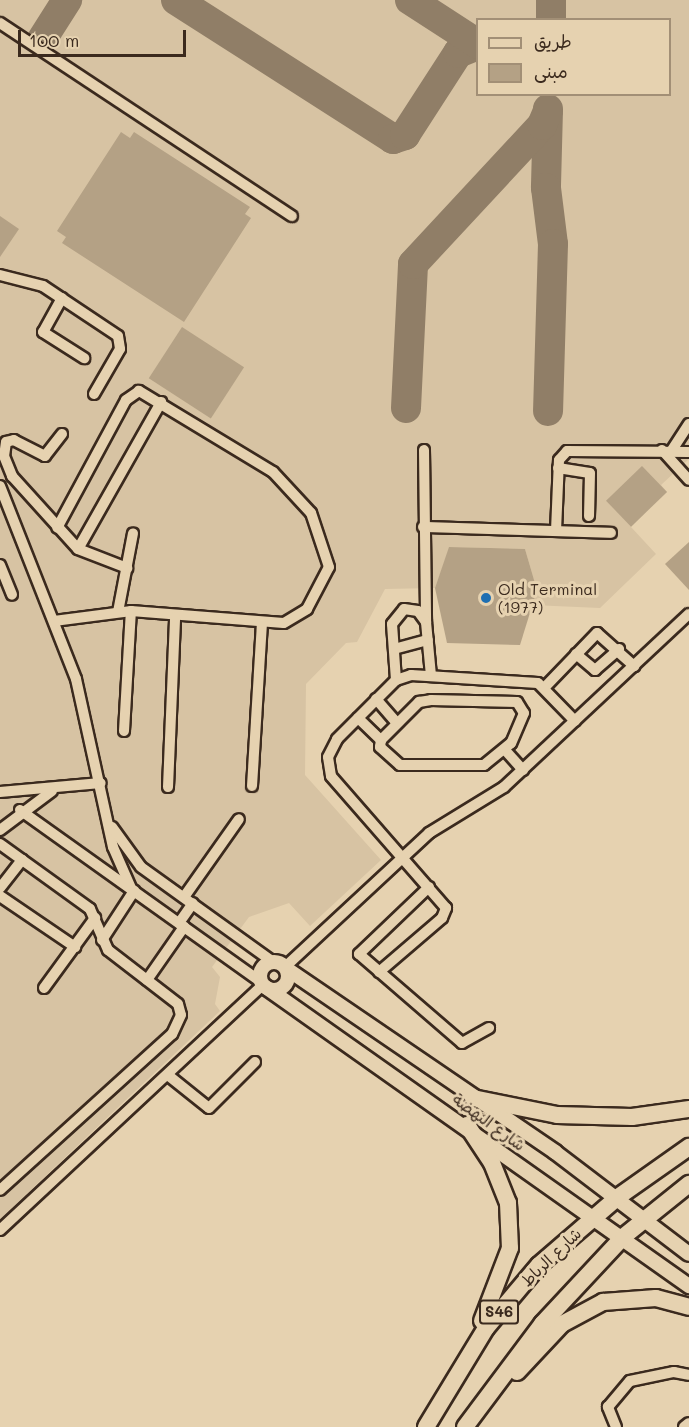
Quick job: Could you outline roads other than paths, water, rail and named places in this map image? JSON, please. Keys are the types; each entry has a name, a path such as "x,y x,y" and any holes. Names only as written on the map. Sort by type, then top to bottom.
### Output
{"highway":[{"path":"473,1098 557,1116 632,1117 689,1109"},
{"path":"419,1427 431,1398 488,1312 510,1248 508,1203 492,1163 467,1125"},
{"name":"شارع الرباط","path":"426,1427 515,1291 595,1216 689,1147"},
{"name":"S46","path":"465,1427 478,1406 542,1324 623,1237 689,1184"},
{"path":"478,1406 562,1324 603,1302 656,1298 689,1307"}],"main road":[{"path":"282,966 282,987 264,985 261,971 282,966"},
{"name":"شارع النهضة","path":"282,966 618,1197 689,1254"},
{"name":"شارع النهضة","path":"264,985 467,1125 689,1286"}],"lane":[{"path":"0,23 292,216"},
{"path":"0,275 36,282 121,340 94,394"},
{"path":"62,298 43,332 84,358"},
{"path":"54,621 118,612 262,624 301,616 326,579 329,556 313,518 273,472 146,393 132,393 57,528"},
{"path":"78,549 161,402"},
{"path":"667,450 689,424"},
{"path":"62,434 45,456 14,440 4,446 12,476 78,549 127,568"},
{"path":"424,450 423,527 426,622 431,676"},
{"path":"667,450 689,480"},
{"path":"556,531 558,468 567,451 667,450 689,452"},
{"path":"558,468 590,473 588,516"},
{"path":"0,486 54,621 80,695 110,824 131,887"},
{"path":"423,527 611,533"},
{"path":"118,612 134,533"},
{"path":"0,565 12,595"},
{"path":"396,680 392,624 398,612 411,608 426,622"},
{"path":"124,731 131,612"},
{"path":"282,966 440,824 492,796 523,770 689,614"},
{"path":"168,787 175,617"},
{"path":"252,786 262,624"},
{"path":"544,687 597,633 619,650 634,666"},
{"path":"394,649 428,640"},
{"path":"576,654 595,670 619,650"},
{"path":"379,972 446,914 429,887 330,776 331,747 396,680 431,676 530,681 544,687 575,721"},
{"path":"376,699 397,723"},
{"path":"358,718 381,740 383,751 405,766 477,767 505,750 524,713 516,702 425,700 397,723 381,740"},
{"path":"505,750 523,770"},
{"path":"0,792 101,783"},
{"path":"0,829 21,810 57,788"},
{"name":"شارع النهضة","path":"21,810 264,985"},
{"path":"147,981 182,925 189,900 239,819"},
{"name":"شارع النهضة","path":"110,824 141,867 282,966"},
{"path":"0,844 95,918 102,939 147,981 178,1004 179,1026 0,1190"},
{"path":"0,888 22,860"},
{"path":"102,939 141,867"},
{"path":"429,887 360,950 379,972 462,1043 489,1028"},
{"path":"0,896 75,947"},
{"path":"44,988 95,918"},
{"path":"0,1230 169,1076 264,985"},
{"path":"169,1076 209,1108 255,1062"},
{"path":"616,1427 608,1407 630,1381 674,1372 689,1376"},
{"path":"684,1427 689,1423"}],"place":[{"name":"Old Terminal (1977)","path":"486,598"}]}
